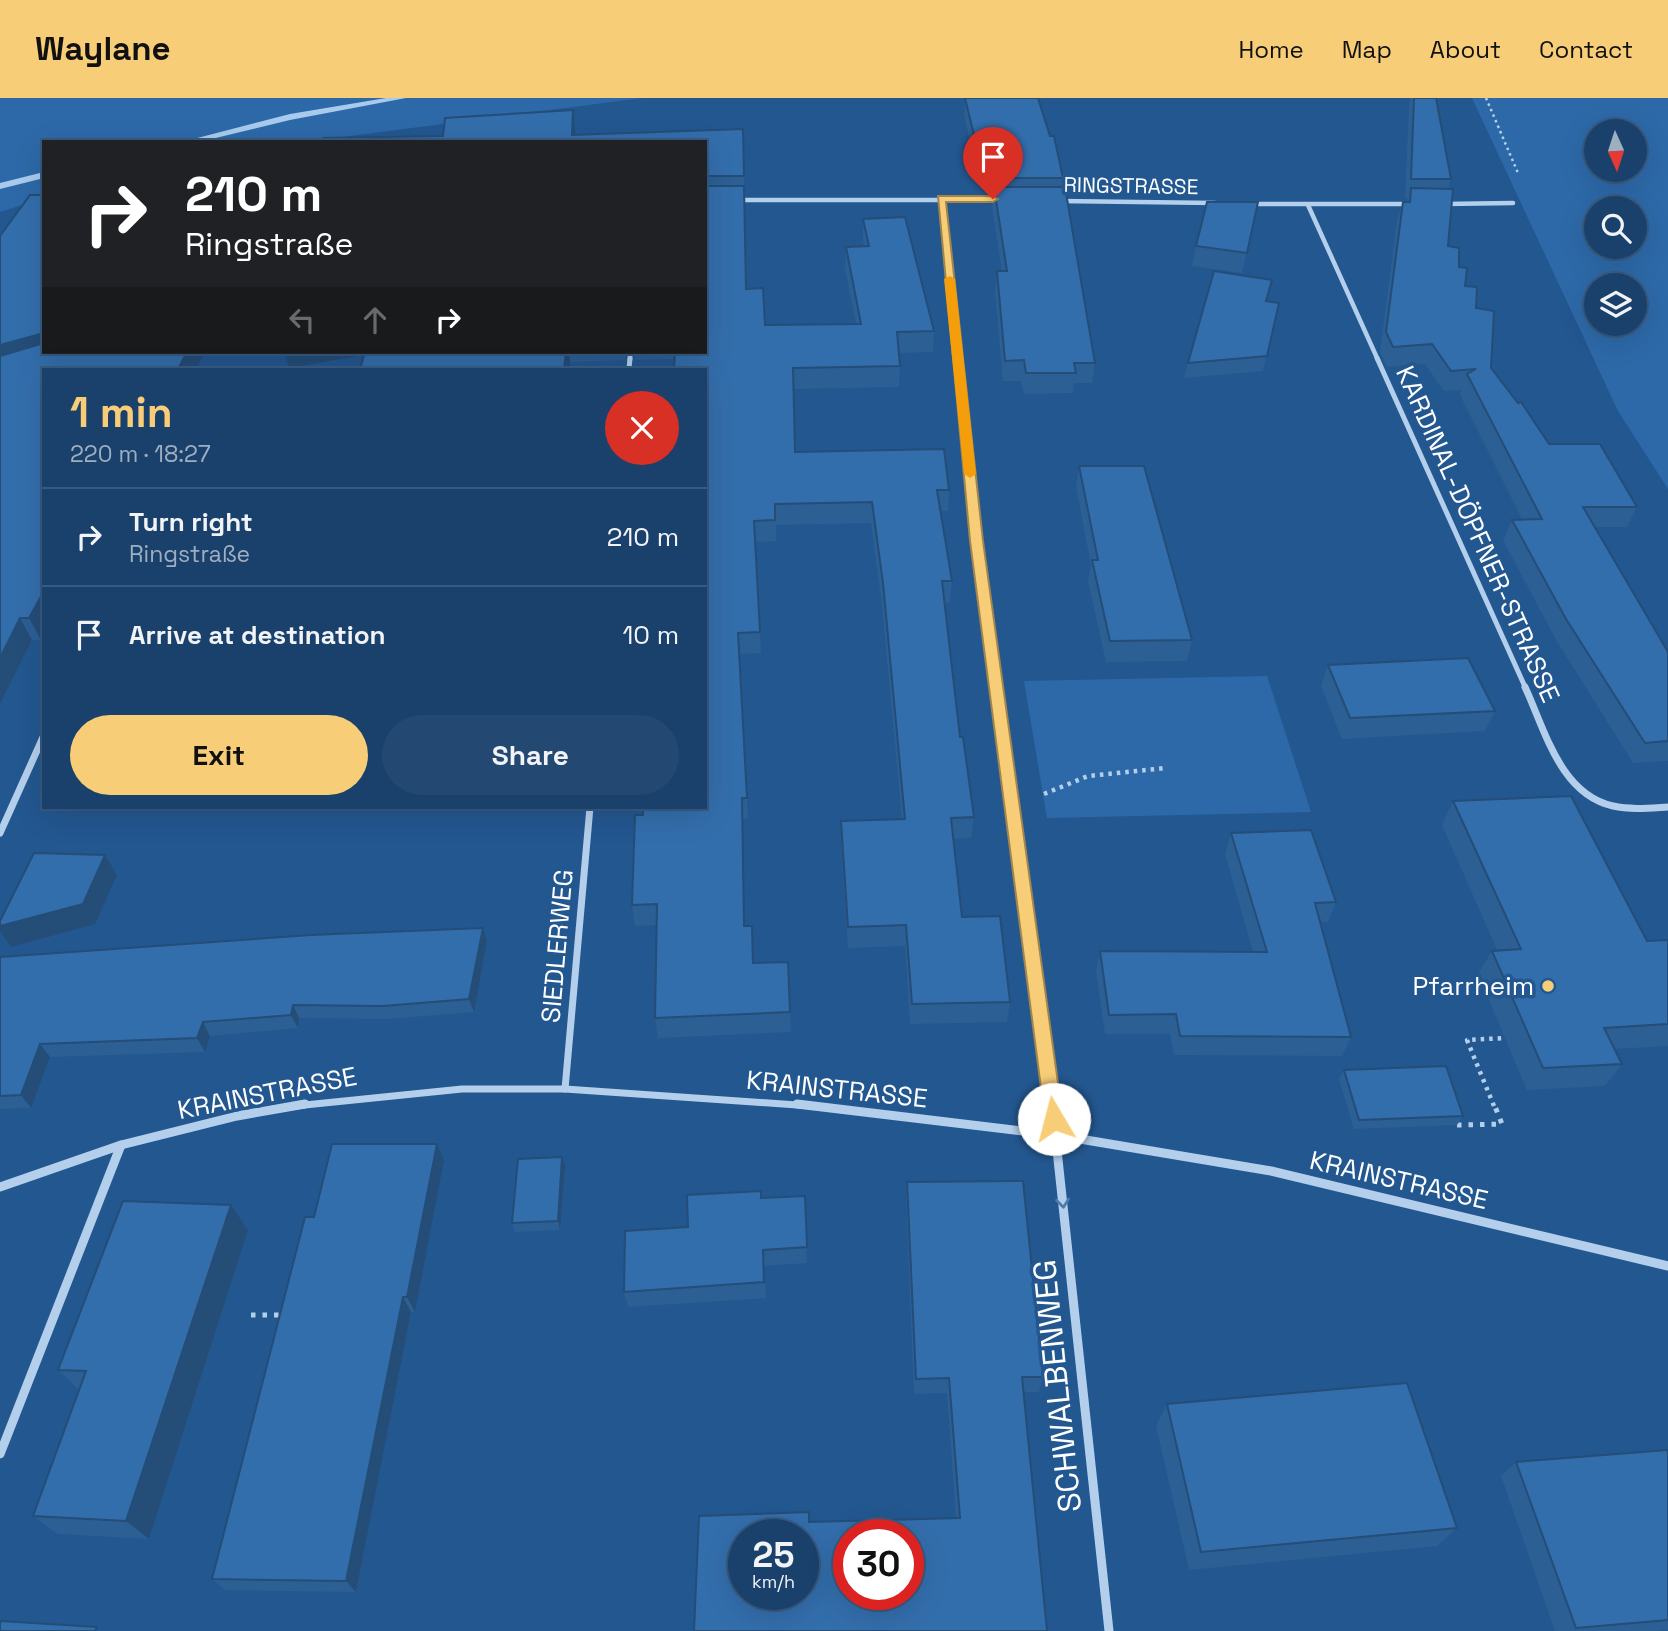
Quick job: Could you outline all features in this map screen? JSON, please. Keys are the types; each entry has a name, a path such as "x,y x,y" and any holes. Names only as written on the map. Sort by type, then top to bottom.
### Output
{"street":[{"name":"SCHWALBENWEG","path":"941,198 977,541 1056,1135 1109,1631"},
{"path":"733,200 1009,200"},
{"name":"RINGSTRASSE","path":"1050,200 1226,204"},
{"path":"1431,204 1513,203"},
{"path":"1240,204 1418,204"},
{"name":"KARDINAL-DÖPFNER-STRASSE","path":"1308,205 1564,773 1588,796 1617,809 1668,807"},
{"path":"0,833 42,739"},
{"name":"SIEDLERWEG","path":"565,1089 590,809"},
{"name":"KRAINSTRASSE","path":"0,1187 121,1145 237,1116 351,1096 462,1089 565,1089 781,1102 1056,1135 1271,1171 1668,1266"},
{"path":"0,1454 121,1145"}],"path":[{"path":"1486,98 1530,201 1513,203"},
{"path":"1016,839 1043,795 1058,785 1083,775 1166,768"},
{"path":"1457,1125 1502,1124 1468,1040 1505,1038"},
{"path":"251,1315 291,1315"}],"shaded area":[{"path":"0,98 642,98 319,140 42,140 42,199 0,212"},
{"path":"1472,98 1668,98 1668,489 1618,411"},
{"path":"1267,676 1311,812 1047,818 1024,681"}],"building":[{"path":"965,98 1038,98 1050,136 1054,136 1063,178 992,178 989,159 980,159"},
{"path":"1414,98 1436,98 1451,179 1411,179"},
{"path":"573,110 572,135 743,129 744,176 707,176 707,140 322,140 443,136 445,118"},
{"path":"707,186 744,186 746,289 763,288 765,325 861,324 846,247 869,246 863,219 905,217 934,331 897,332 900,366 793,368 795,452 944,449 949,490 937,490 952,581 942,581 960,737 963,737 974,817 951,818 962,917 1000,916 1010,1002 912,1004 906,925 848,927 841,821 905,819 883,583 872,502 775,504 775,520 754,521 760,632 738,633 747,798 742,798 744,926 752,926 753,963 788,962 790,1012 655,1018 657,904 632,905 635,815 643,815 643,809 707,809 707,368 674,368 675,354 707,354"},
{"path":"994,187 1065,187 1095,363 1074,363 1076,373 1026,373 1024,360 1005,361 997,271 1007,271"},
{"path":"1411,188 1453,189 1448,246 1459,248 1459,267 1467,268 1465,286 1477,287 1476,308 1494,311 1491,368 1518,403 1521,402 1549,444 1600,444 1637,507 1583,507 1668,652 1668,741 1645,743 1566,619 1512,520 1542,519 1467,374 1476,369 1451,371 1432,344 1393,347 1386,332 1403,202 1410,202"},
{"path":"30,195 42,195 42,334 0,345 0,236"},
{"path":"1207,202 1258,202 1247,253 1196,246"},
{"path":"1214,271 1272,280 1266,301 1279,303 1267,356 1188,363"},
{"path":"42,344 42,354 186,354 179,368 42,368 42,595 29,618 20,618 0,658 0,356"},
{"path":"364,354 566,354 564,368 360,368"},
{"path":"1079,466 1144,466 1192,640 1110,641 1092,560 1098,560"},
{"path":"1468,658 1495,711 1350,718 1328,665"},
{"path":"1571,796 1647,941 1668,940 1668,1024 1604,1028 1622,1064 1543,1068 1492,951 1521,949 1453,801"},
{"path":"1311,830 1336,902 1315,903 1351,1037 1180,1036 1176,1014 1109,1015 1100,951 1267,952 1231,833"},
{"path":"34,853 105,855 83,904 0,926 0,921"},
{"path":"483,928 469,999 383,1006 293,1005 291,1015 203,1022 197,1038 40,1044 21,1095 0,1096 0,957 311,935"},
{"path":"1446,1066 1463,1116 1359,1120 1344,1070"},
{"path":"332,1144 437,1144 346,1581 212,1579 305,1217 314,1217"},
{"path":"562,1157 558,1221 512,1223 518,1159"},
{"path":"1023,1181 1043,1377 1022,1377 1047,1631 694,1631 699,1516 809,1512 809,1519 728,1519 728,1610 819,1610 819,1522 833,1521 833,1610 924,1610 922,1519 960,1518 949,1378 916,1379 907,1182"},
{"path":"761,1191 761,1198 805,1196 807,1247 763,1250 764,1282 624,1292 625,1231 688,1227 687,1195"},
{"path":"123,1201 231,1205 126,1521 33,1516 86,1371 58,1370"},
{"path":"1407,1383 1457,1528 1201,1552 1167,1404"},
{"path":"1668,1450 1668,1620 1576,1628 1516,1462"},
{"path":"0,1621 97,1627 95,1631 0,1631"}],"waterway":[{"path":"194,140 290,117 402,98"},
{"path":"0,186 42,176"}],"slow traffic":[{"path":"950,279 970,474"}],"place":[{"name":"Pfarrheim","path":"1548,986"}],"route":[{"path":"993,199 941,198 977,541 1054,1119"}]}
